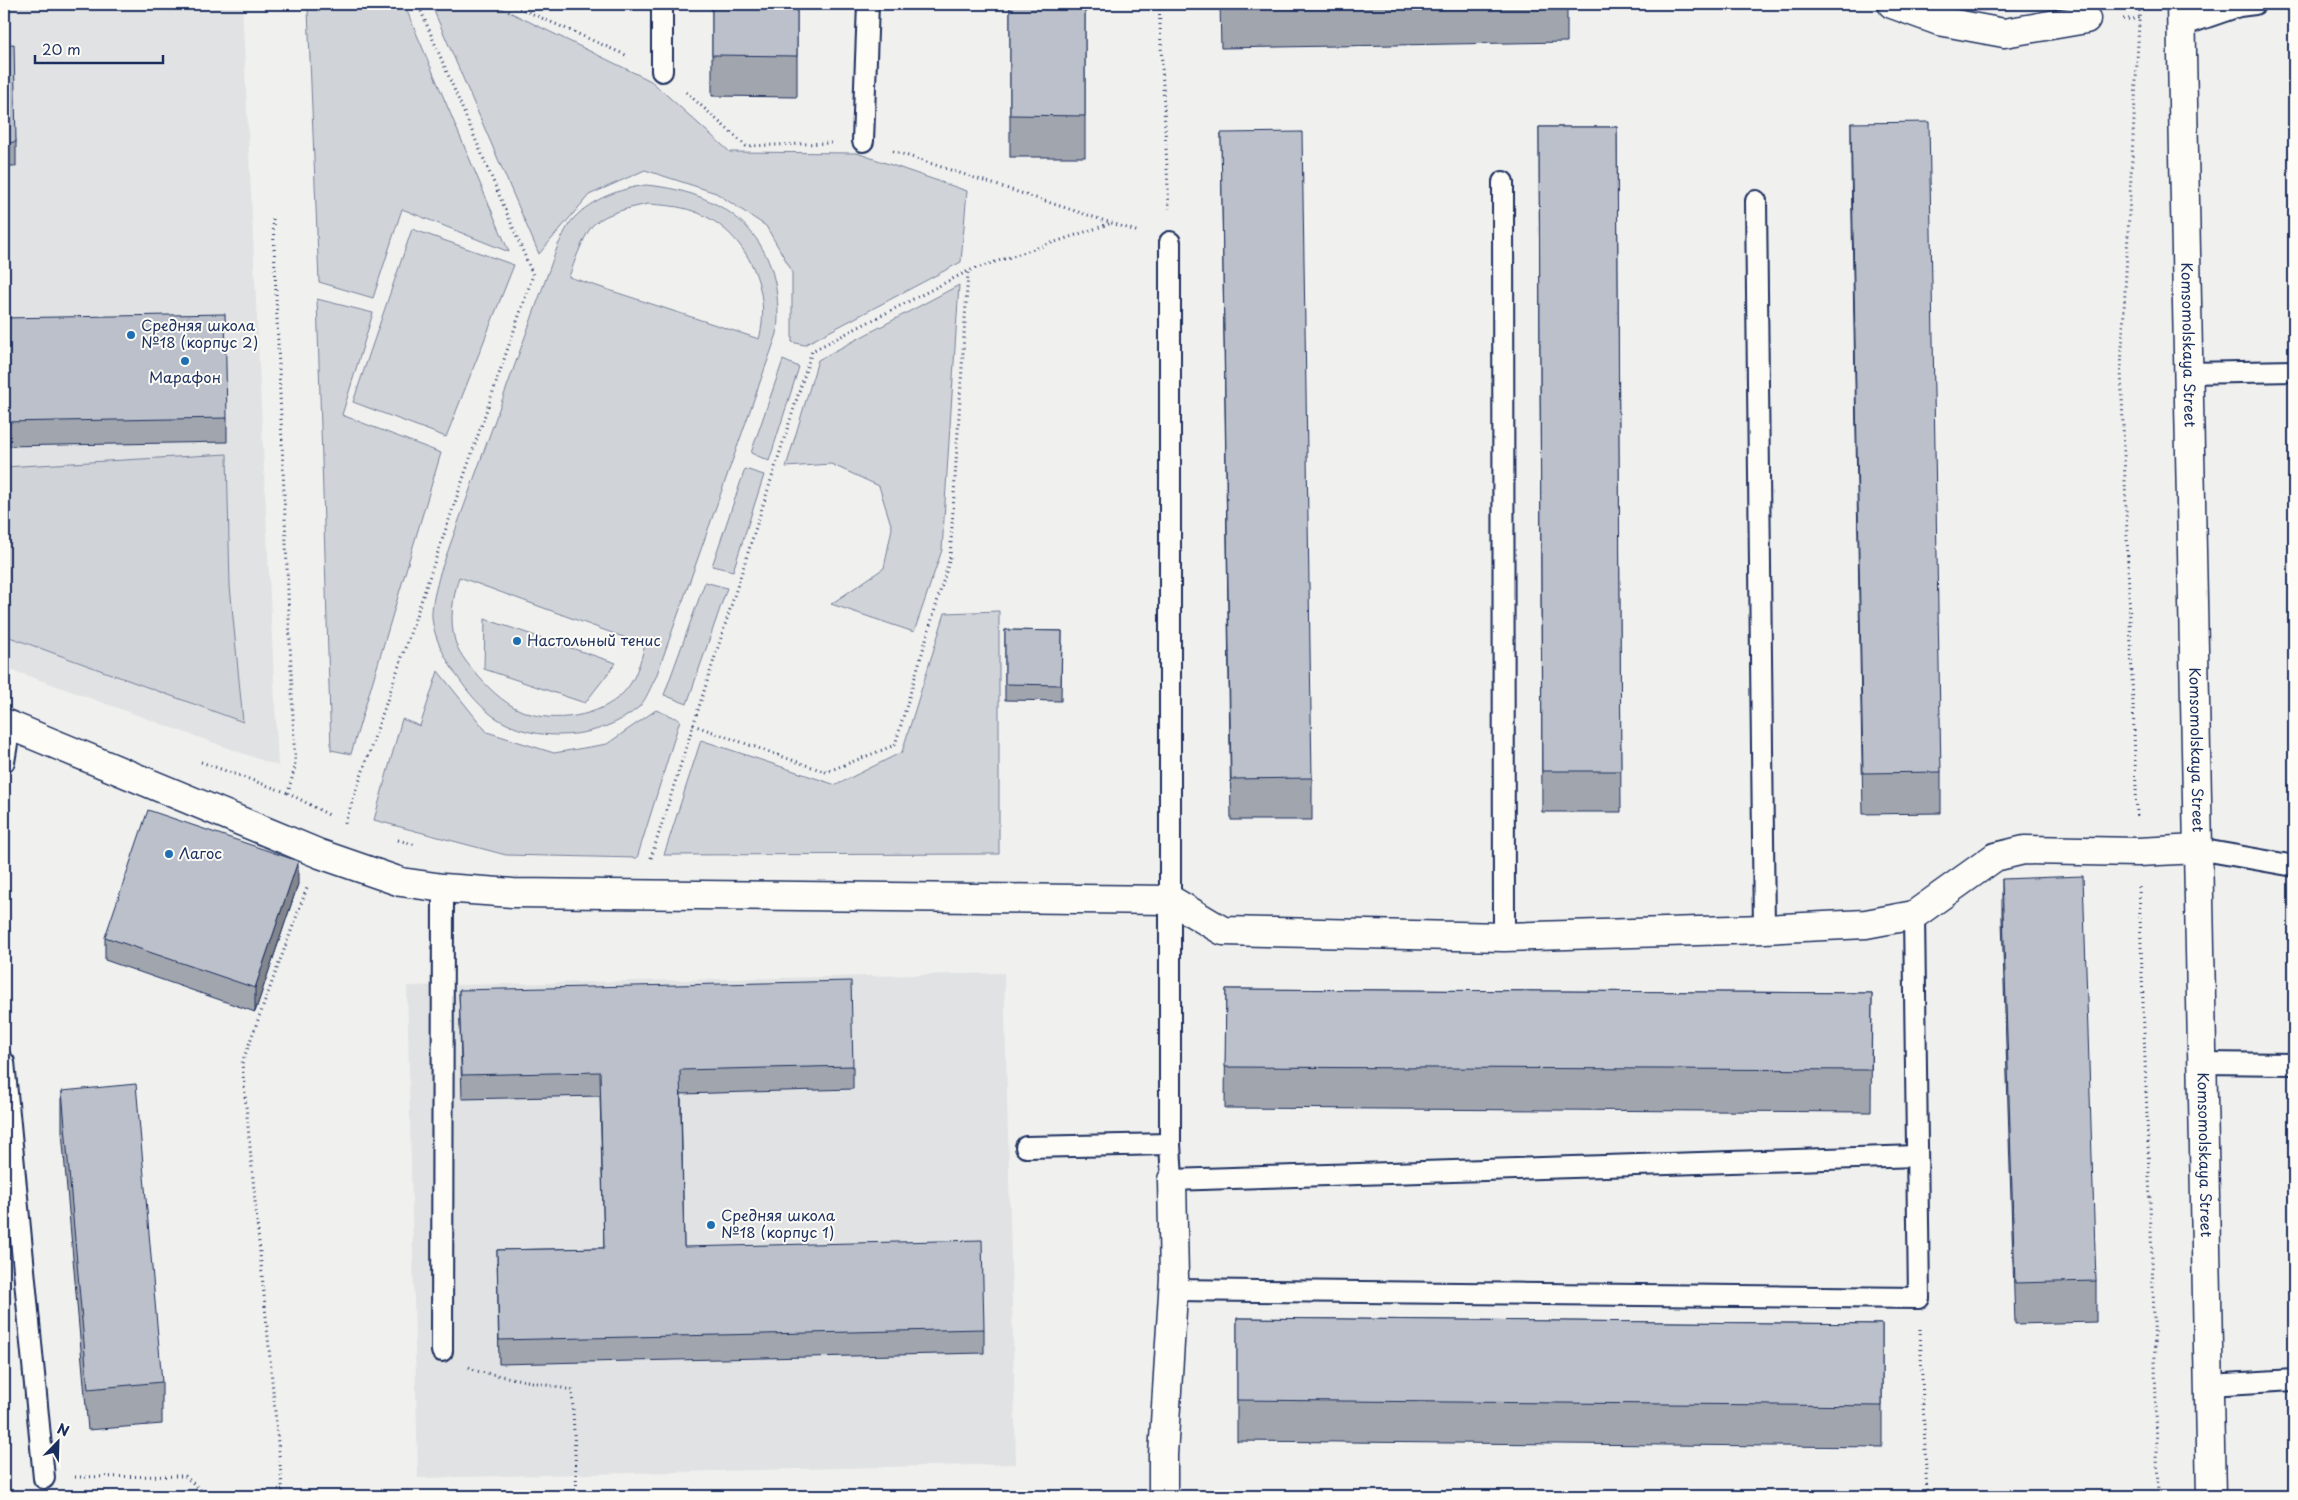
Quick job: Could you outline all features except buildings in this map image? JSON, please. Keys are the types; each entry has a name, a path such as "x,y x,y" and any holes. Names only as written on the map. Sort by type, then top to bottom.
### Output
{"street":[{"path":"1892,4 1939,21 2004,33 2086,19"},
{"name":"Komsomolskaya Street","path":"2181,15 2211,1496"},
{"path":"7,724 320,854 402,882 443,888 513,893 1171,900 1223,931 1504,937 1866,924 1914,915 1995,858 2024,850 2138,852 2198,849"},
{"path":"1163,1496 1163,1455 1173,1290 1172,1180"}],"lane":[{"path":"662,4 662,71"},
{"path":"863,141 868,4"},
{"path":"2181,15 2255,4"},
{"path":"1503,182 1504,937"},
{"path":"1756,200 1764,929"},
{"path":"1170,242 1170,1144 1172,1180 1917,1156"},
{"path":"2188,372 2294,371"},
{"path":"4,762 7,724"},
{"path":"2198,849 2294,866"},
{"path":"442,1351 443,888"},
{"path":"1173,1290 1919,1298 1914,915"},
{"path":"4,1062 44,1478"},
{"path":"2202,1063 2294,1064"},
{"path":"1026,1147 1170,1144"},
{"path":"2209,1385 2294,1380"}],"path":[{"path":"273,219 295,767 288,793 345,824 533,275 418,4"},
{"path":"863,141 1170,242 1159,4"},
{"path":"2140,4 2120,368 2154,1308 2158,1496"},
{"path":"650,861 812,351 968,271 1112,223"},
{"path":"693,725 826,772 895,745 950,558 968,271"},
{"path":"283,1496 242,1063 320,854"},
{"path":"1919,1298 1927,1496"},
{"path":"442,1351 476,1371 572,1390 576,1496"},
{"path":"44,1478 185,1476 207,1496"}],"shaded area":[{"name":"Средняя школа №18 (корпус 2)","path":"4,4 242,4 278,766 4,667"},
{"path":"315,4 404,4 509,252 402,209 373,298 319,282 308,10"},
{"path":"431,4 495,5 651,81 730,152 857,153 967,191 961,262 804,345 792,342 792,271 766,226 716,193 645,170 589,195 539,254"},
{"path":"1947,4 2088,4 1972,11"},
{"path":"646,185 677,190 704,199 728,211 748,228 762,249 773,273 778,302 777,334 656,677 644,701 639,707 623,718 606,726 587,732 547,735 509,725 493,716 476,700 453,670 439,645 432,618 433,601 440,573 558,245 569,224 581,211 607,196","holes":["648,204 693,211 727,231 740,246 751,263 758,281 762,300 762,320 759,339 569,277 583,241 594,224 612,213","459,577 645,645 631,683 623,693 602,708 576,716 548,717 534,715 508,703 495,694 478,676 456,645 452,617"]},
{"path":"412,229 514,265 446,437 353,402"},
{"path":"959,285 942,550 914,632 831,604 884,568 892,528 879,486 831,464 786,467 818,360"},
{"path":"317,299 373,313 342,415 441,453 351,754 331,750"},
{"path":"783,360 799,367 769,461 751,453"},
{"path":"227,454 230,586 243,722 4,635 4,467"},
{"path":"745,469 764,475 733,571 712,566"},
{"path":"705,582 727,588 687,704 664,695"},
{"path":"999,611 999,854 664,855 701,740 836,785 902,752 945,613"},
{"name":"Настольный тенис","path":"485,619 616,663 585,703 484,669"},
{"path":"438,671 487,732 554,753 607,744 656,710 680,720 637,858 506,855 374,820 402,719 420,726"},
{"name":"Средняя школа №18 (корпус 1)","path":"1004,973 1016,1464 418,1478 407,986"}],"place":[{"name":"Средняя школа №18 (корпус 2)","path":"131,335"},
{"name":"Марафон","path":"185,361"},
{"name":"Настольный тенис","path":"517,641"},
{"name":"Лагос","path":"169,854"},
{"name":"Средняя школа №18 (корпус 1)","path":"711,1225"}]}
